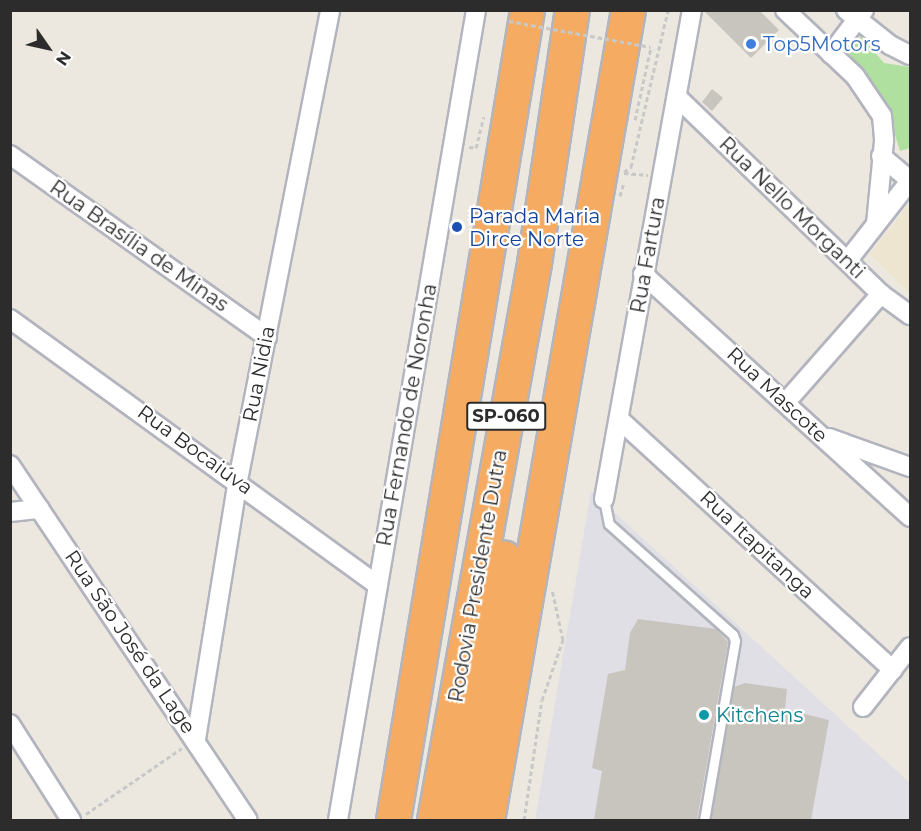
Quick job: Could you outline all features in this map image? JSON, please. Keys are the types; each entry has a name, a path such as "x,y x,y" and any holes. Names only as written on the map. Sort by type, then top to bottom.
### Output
{"highway":[{"name":"Rodovia Presidente Dutra","path":"434,820 534,263 572,10"},
{"name":"Rodovia Presidente Dutra","path":"460,820 592,10"},
{"path":"620,121 628,10"},
{"path":"487,820 620,121 649,10"},
{"name":"SP-060","path":"393,820 463,406 473,219 487,147 520,18"}],"street":[{"name":"Rua Nidia","path":"196,739 238,480 330,10"},
{"name":"Rua Fernando de Noronha","path":"338,820 476,10"},
{"name":"Rua Fartura","path":"604,499 621,420 643,274 692,10"},
{"path":"785,10 855,76 882,116 876,224"},
{"path":"831,54 855,14 910,55"},
{"name":"Rua Nello Morganti","path":"677,97 881,294 910,315"},
{"path":"848,260 910,181 881,156"},
{"name":"Rua Brasília de Minas","path":"14,165 267,337"},
{"name":"Rua Mascote","path":"643,274 910,516"},
{"path":"786,402 881,294"},
{"name":"Rua Bocaiúva","path":"10,319 238,480 378,585"},
{"name":"Rua Itapitanga","path":"621,420 893,670"},
{"path":"819,435 910,466"},
{"name":"Rua São José da Lage","path":"10,465 196,739 248,820"},
{"path":"10,512 40,509"},
{"path":"863,707 910,647"},
{"path":"10,724 71,820"}],"lane":[{"path":"604,499 609,524 733,635 735,641 704,820"}],"path":[{"path":"622,173 631,167 668,10"},
{"path":"520,18 651,47 620,121"},
{"path":"622,173 625,162"},
{"path":"622,173 662,175"},
{"path":"76,820 196,739"}],"shaded area":[{"path":"910,203 910,294 870,254"},
{"path":"591,491 910,783 909,820 535,820"}],"green space":[{"path":"861,36 884,63 910,67 910,148 900,151 884,100 848,52"}],"building":[{"name":"Top5Motors","path":"703,10 759,10 779,30 751,58"},
{"path":"712,89 723,98 712,111 702,102"},
{"path":"638,619 716,629 728,642 697,820 594,820 602,771 592,768 608,674 625,670 630,633"},
{"path":"745,683 787,689 785,709 829,720 811,820 711,820 734,687"}],"place":[{"name":"Top5Motors","path":"751,44"},
{"name":"Parada Maria Dirce Norte","path":"457,227"},
{"name":"Kitchens","path":"704,715"}]}
